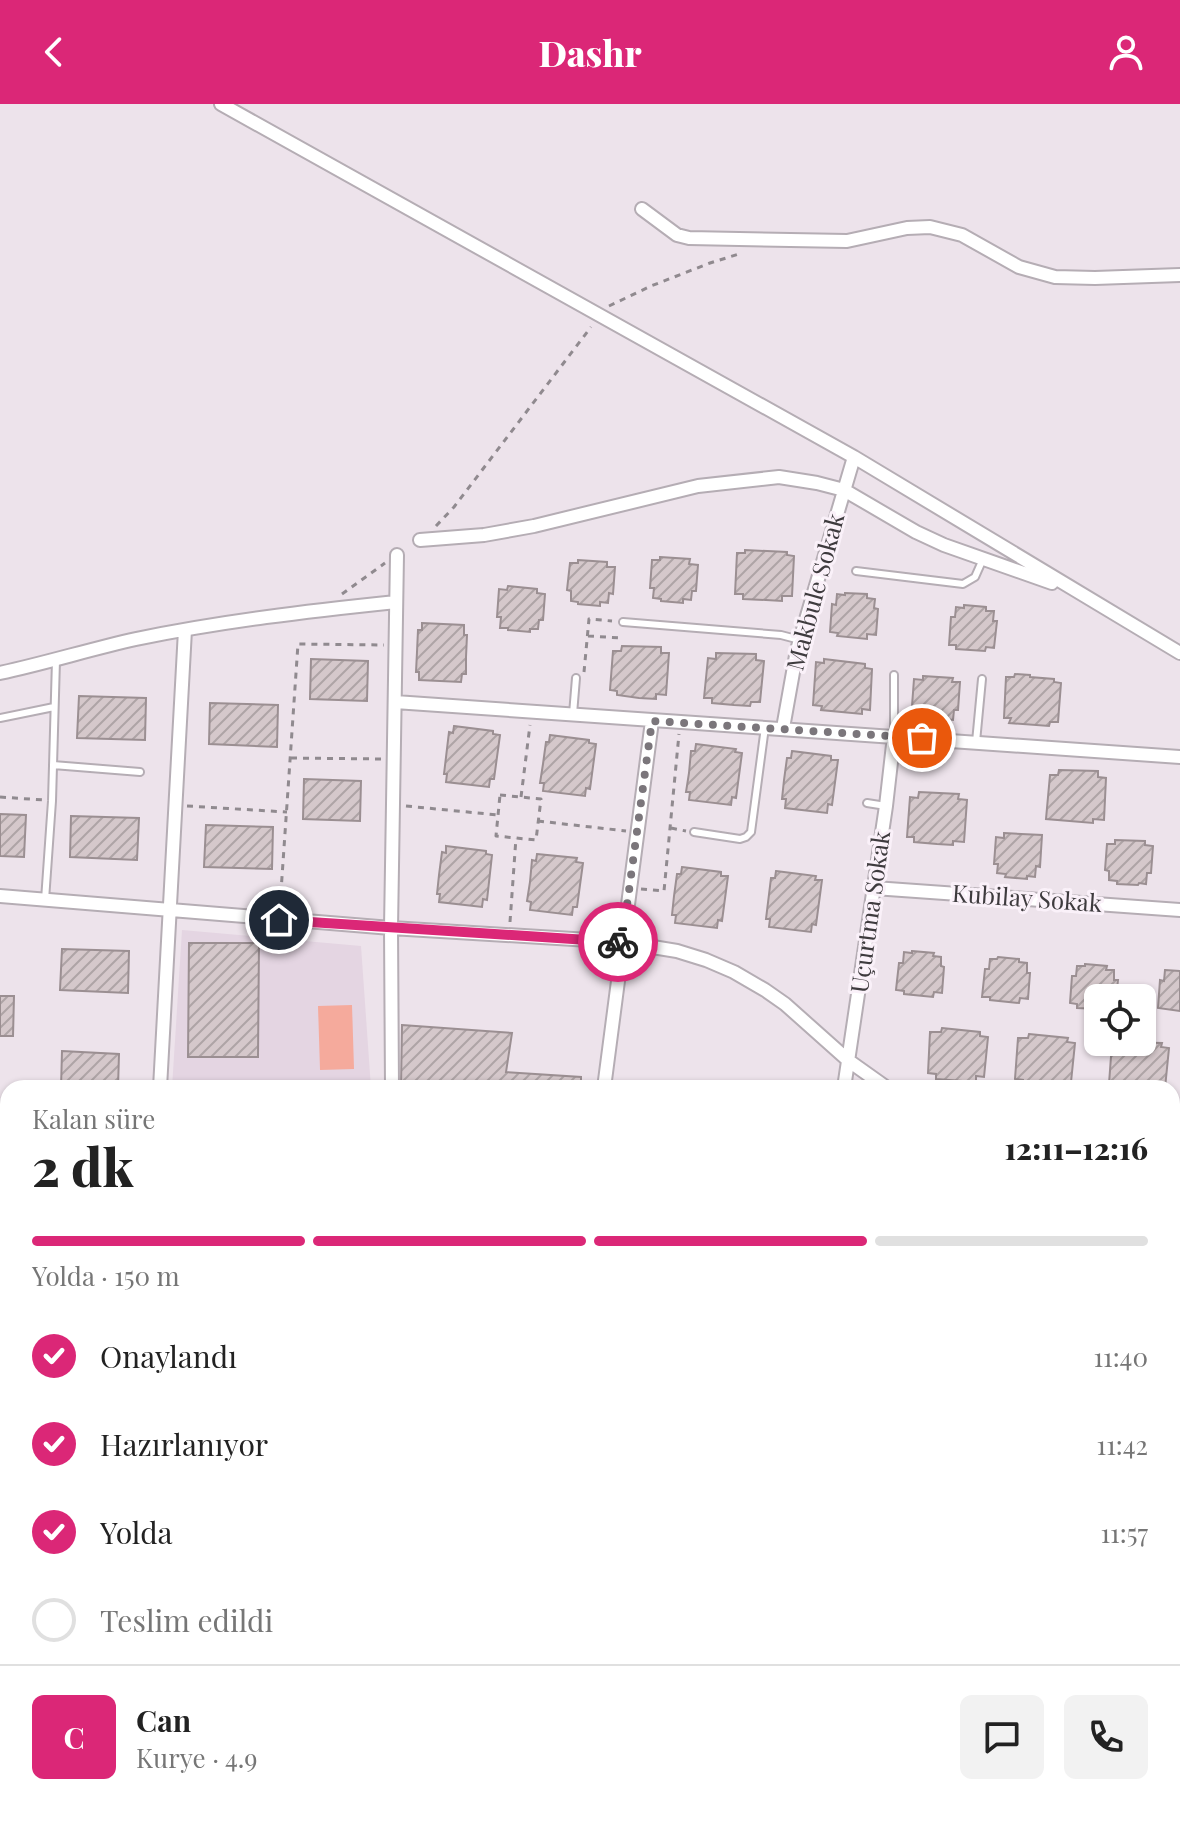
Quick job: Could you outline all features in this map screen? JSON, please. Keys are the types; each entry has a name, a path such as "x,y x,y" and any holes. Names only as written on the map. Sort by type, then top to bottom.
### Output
{"street":[{"path":"221,104 854,457 1180,653"},
{"path":"642,209 677,235 689,238 830,242 863,239 907,228 930,227 962,235 1019,267 1055,277 1180,275"},
{"name":"Makbule Sokak","path":"783,728 800,640 854,457"},
{"path":"420,540 484,535 698,486 779,477 844,490 944,545 1078,592"},
{"path":"392,1080 391,928 397,555"},
{"path":"0,673 185,630 324,609 396,602"},
{"path":"160,1080 185,630"},
{"path":"395,702 1180,757"},
{"path":"605,1080 652,721"},
{"name":"Uçurtma Sokak","path":"845,1080 894,736"},
{"name":"Kubilay Sokak","path":"874,888 1180,910"},
{"path":"0,896 279,920 622,942 677,951 734,972 765,990 876,1080"}],"lane":[{"path":"856,571 963,584 975,577 983,559"},
{"path":"623,622 781,635 800,640"},
{"path":"45,900 52,801 56,660"},
{"path":"894,675 894,736"},
{"path":"573,715 580,677"},
{"path":"976,742 982,679"},
{"path":"0,718 54,707"},
{"path":"694,832 740,839 751,832 765,727"},
{"path":"53,765 140,772"},
{"path":"867,803 886,806"}],"path":[{"path":"420,540 454,507 599,315 611,304 738,254"},
{"path":"324,609 397,555"},
{"path":"580,677 589,619 623,622"},
{"path":"588,636 621,638"},
{"path":"279,920 298,644 395,645"},
{"path":"521,797 532,712"},
{"path":"630,887 664,891 681,722"},
{"path":"291,758 394,759"},
{"path":"500,795 521,797 541,799 536,840 496,836 500,795"},
{"path":"0,797 52,801"},
{"path":"393,805 498,815"},
{"path":"176,806 287,812"},
{"path":"538,821 637,833"},
{"path":"671,828 694,832"},
{"path":"509,935 516,838"}],"shaded area":[{"path":"182,930 361,946 370,1080 173,1080"},
{"path":"352,1005 354,1069 320,1070 318,1006"}],"building":[{"path":"745,550 787,552 787,555 794,556 792,596 782,596 782,601 743,599 743,594 735,594 737,553 745,553"},
{"path":"660,557 690,559 689,564 698,565 696,591 692,591 691,600 683,599 683,603 653,598 654,588 650,588 652,560 660,560"},
{"path":"578,560 607,562 607,567 615,567 613,594 609,593 608,603 600,602 600,606 571,601 571,591 567,590 570,563 578,563"},
{"path":"508,586 537,589 537,593 545,594 543,620 539,620 538,629 530,629 530,632 500,628 501,617 497,617 499,589 507,590"},
{"path":"837,594 867,594 867,598 875,599 874,608 878,609 876,635 867,634 867,639 837,636 838,633 830,632 832,604 836,605"},
{"path":"964,605 994,611 993,621 997,621 994,648 986,647 985,651 956,649 956,645 949,645 951,617 955,617 956,607 964,608"},
{"path":"422,623 464,625 464,635 467,635 466,674 462,674 461,682 419,680 419,672 416,672 418,630 422,630"},
{"path":"622,646 661,647 661,653 669,653 666,695 656,694 656,699 639,698 617,695 617,691 610,690 613,651 621,651"},
{"path":"716,653 756,654 756,660 764,661 760,702 751,702 750,706 734,705 712,703 712,698 704,698 708,658 716,659"},
{"path":"311,659 368,661 367,701 310,699"},
{"path":"824,659 865,664 865,668 872,669 870,710 862,709 862,714 821,710 822,706 813,705 816,662 824,663"},
{"path":"1015,674 1054,679 1054,682 1061,683 1058,722 1050,722 1049,726 1009,723 1011,718 1004,718 1006,677 1014,677"},
{"path":"923,676 953,678 952,682 960,682 958,710 954,710 953,720 923,720 923,716 915,716 916,706 912,706 914,679 923,680"},
{"path":"79,696 146,698 145,740 77,738"},
{"path":"210,703 278,705 277,747 209,744"},
{"path":"454,726 493,731 493,734 500,735 494,779 490,779 489,787 446,782 447,774 444,774 449,732 453,733"},
{"path":"550,735 589,740 589,743 596,744 590,789 586,788 585,796 543,791 544,783 540,783 546,742 549,742"},
{"path":"696,744 736,749 735,752 742,753 736,798 732,797 731,805 689,800 690,792 686,792 691,751 695,751"},
{"path":"792,751 831,756 831,760 838,760 832,805 828,804 827,813 785,808 786,799 782,799 784,780 787,758 791,758"},
{"path":"1059,770 1098,771 1098,777 1106,778 1104,820 1093,819 1093,823 1046,819 1050,775 1058,775"},
{"path":"304,779 361,781 360,821 303,819"},
{"path":"919,792 959,794 958,799 967,800 964,842 953,841 953,845 914,842 914,837 907,837 910,797 918,798"},
{"path":"0,814 26,815 24,857 0,856"},
{"path":"71,816 139,818 137,860 70,857"},
{"path":"206,825 273,827 272,869 204,867"},
{"path":"1004,833 1042,835 1040,867 1036,866 1035,877 1005,877 1006,874 997,873 998,864 994,864 996,837 1004,838"},
{"path":"1115,840 1145,841 1145,845 1153,846 1151,873 1147,873 1146,884 1117,884 1117,881 1109,880 1109,871 1105,870 1107,844 1115,844"},
{"path":"446,846 486,851 486,854 492,855 487,900 483,899 482,907 439,902 439,875 442,852 446,853"},
{"path":"537,854 577,858 576,862 583,863 577,907 573,907 572,915 530,910 531,902 527,901 532,860 536,861"},
{"path":"682,867 721,872 721,876 728,876 722,921 718,920 717,928 675,923 676,915 672,915 674,896 677,874 681,874"},
{"path":"776,871 816,876 815,880 822,880 816,925 812,924 811,932 769,927 770,919 766,919 771,878 775,878"},
{"path":"189,943 259,943 258,1057 188,1057"},
{"path":"62,949 129,951 128,993 60,990"},
{"path":"904,952 934,953 933,956 941,957 941,966 944,967 942,993 934,992 933,997 904,994 904,991 896,990 899,963 903,963"},
{"path":"998,957 1027,963 1027,973 1030,973 1028,999 1020,998 1019,1003 982,997 985,969 989,969 990,959"},
{"path":"1077,966 1107,966 1106,970 1114,970 1114,980 1118,980 1118,984 1084,984 1084,1008 1077,1008 1077,1004 1070,1003 1072,976 1076,976"},
{"path":"1165,970 1180,971 1180,1011 1158,1008 1160,980 1164,981"},
{"path":"0,996 14,996 13,1036 0,1036"},
{"path":"402,1025 512,1033 506,1072 581,1077 581,1080 401,1080"},
{"path":"942,1028 980,1032 980,1036 988,1037 984,1077 949,1080 936,1079 936,1074 928,1073 930,1032 941,1032"},
{"path":"1029,1034 1068,1038 1067,1042 1075,1043 1071,1080 1015,1079 1018,1038 1028,1038"},
{"path":"1156,1043 1169,1048 1166,1080 1109,1080 1111,1056 1156,1056"},
{"path":"62,1051 119,1054 118,1080 61,1080"}],"way so far":[{"path":"618,942 622,942 652,721 922,738"}],"route":[{"path":"279,920 618,942"}]}
